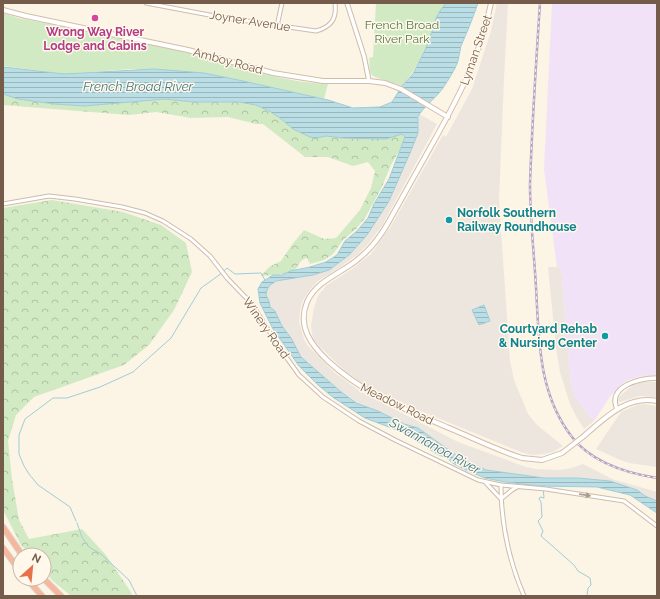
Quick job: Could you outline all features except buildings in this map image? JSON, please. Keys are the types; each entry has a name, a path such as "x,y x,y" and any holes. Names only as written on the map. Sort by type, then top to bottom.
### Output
{"highway":[{"path":"3,527 17,547"},
{"path":"3,548 12,560"},
{"path":"34,587 42,596"},
{"path":"52,587 61,596"}],"main road":[{"name":"Lyman Street","path":"448,117 461,93 474,61 491,3"},
{"name":"Amboy Road","path":"3,10 174,47 273,73 323,80 380,82 402,89 448,117"},
{"path":"437,111 442,120 441,129"},
{"name":"Meadow Road","path":"448,117 378,238 358,260 322,284 312,294 306,305 304,324 307,335 318,351 359,386 382,399 522,458 542,460 562,453 617,409 626,404 640,400 657,401"}],"street":[{"name":"Joyner Avenue","path":"146,3 220,17 316,31 325,29 330,24 336,12 335,3"},
{"path":"277,26 282,3"},
{"path":"347,3 364,56 369,81"},
{"name":"Winery Road","path":"3,204 24,199 49,196 105,204 145,213 163,221 191,239 210,256 227,278 252,304 279,347 299,375 323,397 359,421 395,440 486,483 539,490 546,489 624,501 657,526"},
{"path":"617,409 615,398 619,391 625,386 640,380 657,378"},
{"path":"486,483 501,500"},
{"path":"501,485 502,520 512,566 524,596"},
{"path":"501,500 517,487"}],"shaded area":[{"path":"497,3 508,3 499,200 510,361 514,380 528,414 537,425 563,446 553,452 544,454 532,455 521,452 396,401 369,388 345,371 317,344 313,339 311,326 318,296 327,285 352,269 371,254 391,226 443,135 446,137 472,89 491,31"},
{"path":"552,3 657,3 657,375 641,376 628,380 622,384 611,395 594,421 574,396 571,385 561,268 557,267 544,169"},
{"path":"419,114 437,124 382,226 357,255 318,281 303,300 299,322 307,345 335,373 361,392 458,442 526,467 536,469 559,470 572,468 583,464 612,479 657,492 657,501 645,496 637,490 610,481 544,478 486,470 460,458 418,428 404,424 378,411 356,403 340,391 301,357 291,338 282,326 275,311 270,307 266,295 269,286 276,281 313,275 329,270 349,255 367,235 389,201 410,153"},
{"path":"548,267 561,267 571,385 581,406 594,421 584,429 570,404 560,372 556,348"},
{"path":"643,382 657,382 657,397 640,396 620,402 618,401 619,397 628,389"},
{"path":"644,404 657,406 657,467 629,463 596,449 621,412 637,405"}],"green space":[{"name":"French Broad River Park","path":"376,3 446,3 437,16 433,31 420,60 402,86 373,76 370,72 369,58 373,57"},
{"path":"3,13 18,18 125,39 205,57 275,77 310,83 328,84 324,99 204,73 131,69 64,74 3,66"},
{"path":"3,94 18,99 84,106 165,99 193,102 239,102 256,105 269,111 293,129 310,137 316,138 326,136 386,139 402,134 405,137 404,143 391,165 381,189 365,218 356,229 343,240 333,254 324,260 310,264 307,258 304,259 293,271 278,275 261,276 269,267 281,261 304,230 324,239 336,238 360,210 371,188 375,171 368,162 353,166 328,157 305,157 263,124 256,124 228,117 191,118 156,112 129,115 3,105"},
{"path":"52,200 123,212 161,225 186,243 192,272 174,310 149,345 124,365 34,397 16,415 8,441 12,479 19,520 29,539 82,529 105,554 131,592 132,596 71,596 52,580 52,547 23,547 3,510 3,208"}],"water":[{"path":"446,3 478,3 461,46 458,61 453,71 437,96 417,118 418,133 389,201 367,235 349,255 329,270 313,275 276,281 269,286 266,295 270,307 275,311 282,326 291,338 301,357 356,403 378,411 404,424 418,428 460,458 486,470 544,478 578,478 610,481 637,490 645,496 657,501 657,513 630,495 597,487 539,486 505,482 485,478 468,471 402,432 365,418 334,398 318,385 299,366 273,329 260,303 258,289 262,282 273,275 283,275 290,271 326,262 337,255 345,241 357,231 368,218 374,204 389,179 405,137 402,134 386,139 326,136 316,138 310,137 293,129 269,111 256,105 239,102 193,102 165,99 84,106 18,99 3,94 3,67 64,74 154,69 204,73 328,100 353,108 380,107 392,102 402,86 413,74 425,50 436,18"},
{"path":"484,305 490,321 479,325 472,310"}],"waterway":[{"path":"224,271 227,268 235,274 261,273 265,280"},
{"path":"76,521 70,507 38,485 24,466 19,454 19,435 25,419 53,398 67,398 100,387 133,372 171,338 201,288 222,273"},
{"path":"543,486 544,498 540,497 539,499 541,502 542,517 538,521 543,531 541,536 574,565 578,571 590,578 591,585 588,588 587,596"},
{"path":"77,523 82,537 89,547 101,554 129,580 137,596"}],"railway":[{"path":"540,3 530,197 538,326 542,365 546,384 552,403 561,420 572,437 589,454 622,470 657,478"}],"place":[{"name":"Wrong Way River Lodge and Cabins","path":"95,18"},
{"name":"Norfolk Southern Railway Roundhouse","path":"449,220"},
{"name":"Courtyard Rehab & Nursing Center","path":"605,336"}],"water label":[{"name":"French Broad River","path":"138,86"},
{"name":"Swannanoa River","path":"435,446"}]}
